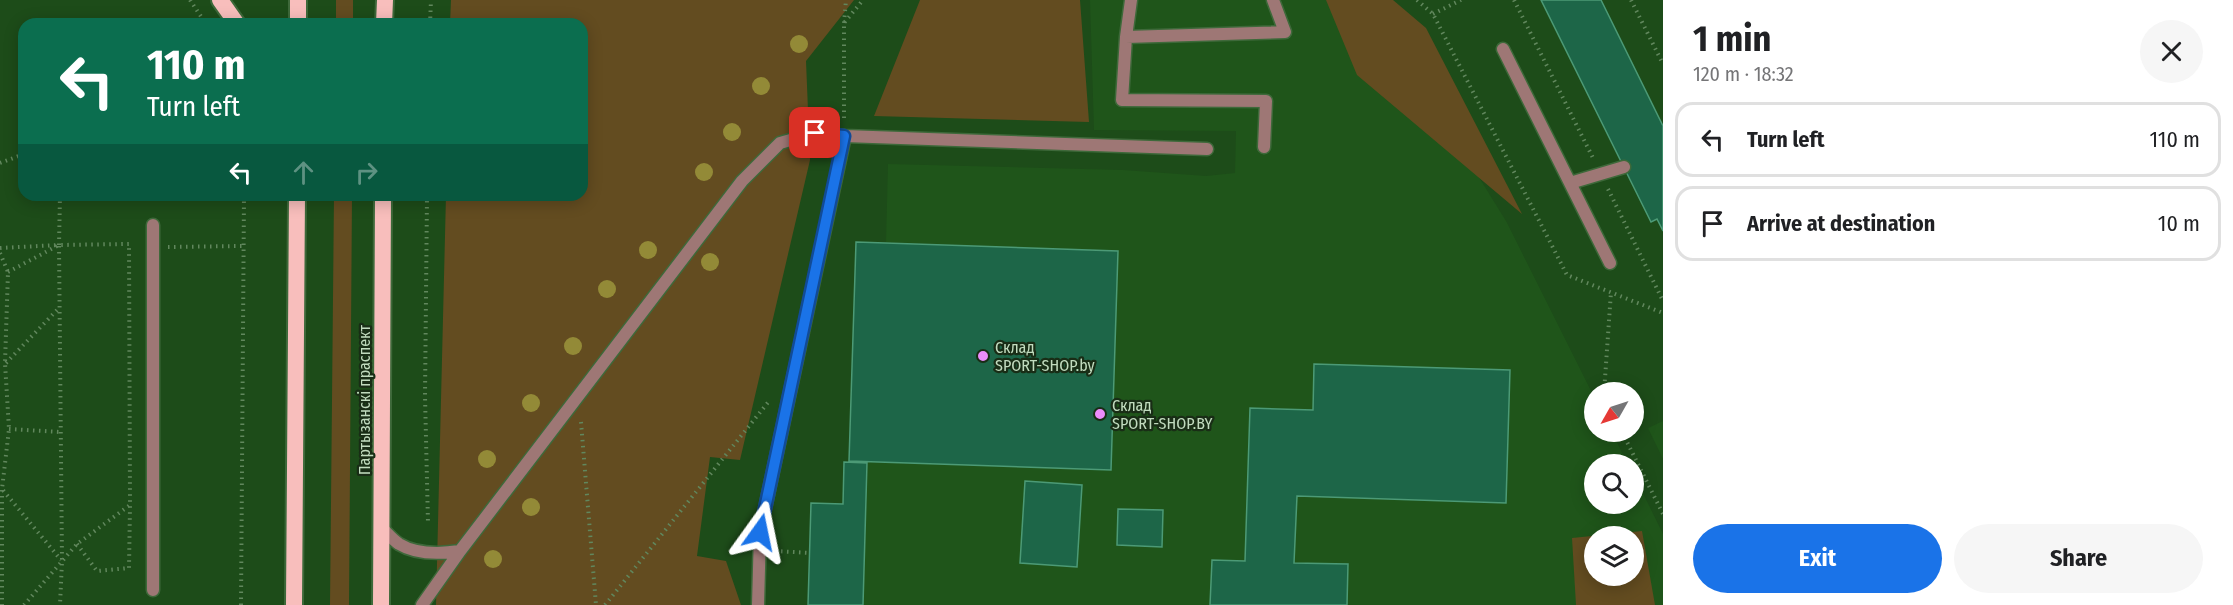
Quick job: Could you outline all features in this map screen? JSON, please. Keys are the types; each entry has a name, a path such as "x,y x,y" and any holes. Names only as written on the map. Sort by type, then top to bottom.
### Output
{"highway":[{"path":"220,0 233,18"},
{"path":"298,0 298,18"},
{"path":"384,18 385,0"},
{"path":"294,605 297,201"},
{"name":"Партызанскі праспект","path":"381,605 383,201"}],"lane":[{"path":"1131,0 1122,100 1266,101 1264,147"},
{"path":"1126,36 1285,32 1273,0"},
{"path":"1503,50 1610,263"},
{"path":"422,605 460,551 742,181 780,143 815,133 844,136 1207,149"},
{"path":"758,605 760,532 844,136"},
{"path":"1570,183 1624,167"},
{"path":"153,225 153,590"},
{"path":"381,527 399,544 428,553 460,551"}],"path":[{"path":"190,0 202,18"},
{"path":"430,0 430,18"},
{"path":"844,136 846,0"},
{"path":"844,23 863,0"},
{"path":"1417,0 1433,14 1567,275 1663,313"},
{"path":"1433,14 1461,0"},
{"path":"1514,0 1663,301"},
{"path":"1631,0 1663,64"},
{"path":"0,163 18,156"},
{"path":"60,201 62,561 60,605"},
{"path":"242,605 244,201"},
{"path":"427,201 425,396 428,523"},
{"path":"77,544 97,571 129,568 129,244"},
{"path":"0,248 129,244 153,248 243,246"},
{"path":"8,272 59,245"},
{"path":"0,253 8,272 5,363 9,429 2,489 2,605"},
{"path":"1605,382 1611,292"},
{"path":"5,363 59,307"},
{"path":"579,394 596,605"},
{"path":"605,605 773,396"},
{"path":"9,429 60,432"},
{"path":"1627,442 1663,514"},
{"path":"2,489 62,561"},
{"path":"24,605 77,544 130,505"},
{"path":"760,553 810,553"}],"shaded area":[{"path":"336,0 353,0 353,18 336,18"},
{"path":"451,0 854,0 806,61 810,160 740,460 710,457 697,556 726,561 741,605 436,605 446,201 588,201 588,18 450,18"},
{"path":"920,0 1080,0 1089,122 874,116"},
{"path":"1090,0 1369,0 1506,221 1586,382 1584,382 1584,442 1617,442 1623,454 1584,454 1584,514 1644,514 1644,495 1663,534 1663,605 863,605 868,462 1111,470 1118,251 886,242 888,164 1123,170 1206,176 1235,173 1236,131 1094,130"},
{"path":"1326,0 1393,0 1426,28 1522,214 1357,75"},
{"path":"334,201 352,201 349,605 330,605"},
{"path":"1663,421 1663,459 1648,428"},
{"path":"1584,537 1584,586 1644,586 1644,542 1655,605 1576,605 1572,538"}],"building":[{"path":"1541,0 1601,0 1663,126 1663,231 1657,219 1651,222"},
{"name":"Склад SPORT-SHOP.by","path":"856,242 1118,251 1111,470 849,461"},
{"path":"1314,364 1510,370 1506,503 1297,496 1294,563 1348,564 1347,605 1210,605 1212,560 1245,561 1250,408 1313,410"},
{"path":"844,462 867,463 863,605 808,605 811,503 843,504"},
{"path":"1025,481 1082,485 1077,567 1020,563"},
{"path":"1118,509 1163,510 1162,547 1117,545"}],"place":[{"name":"Склад SPORT-SHOP.by","path":"983,356"},
{"name":"Склад SPORT-SHOP.BY","path":"1100,414"}],"route":[{"path":"760,532 844,136 815,133"}]}
